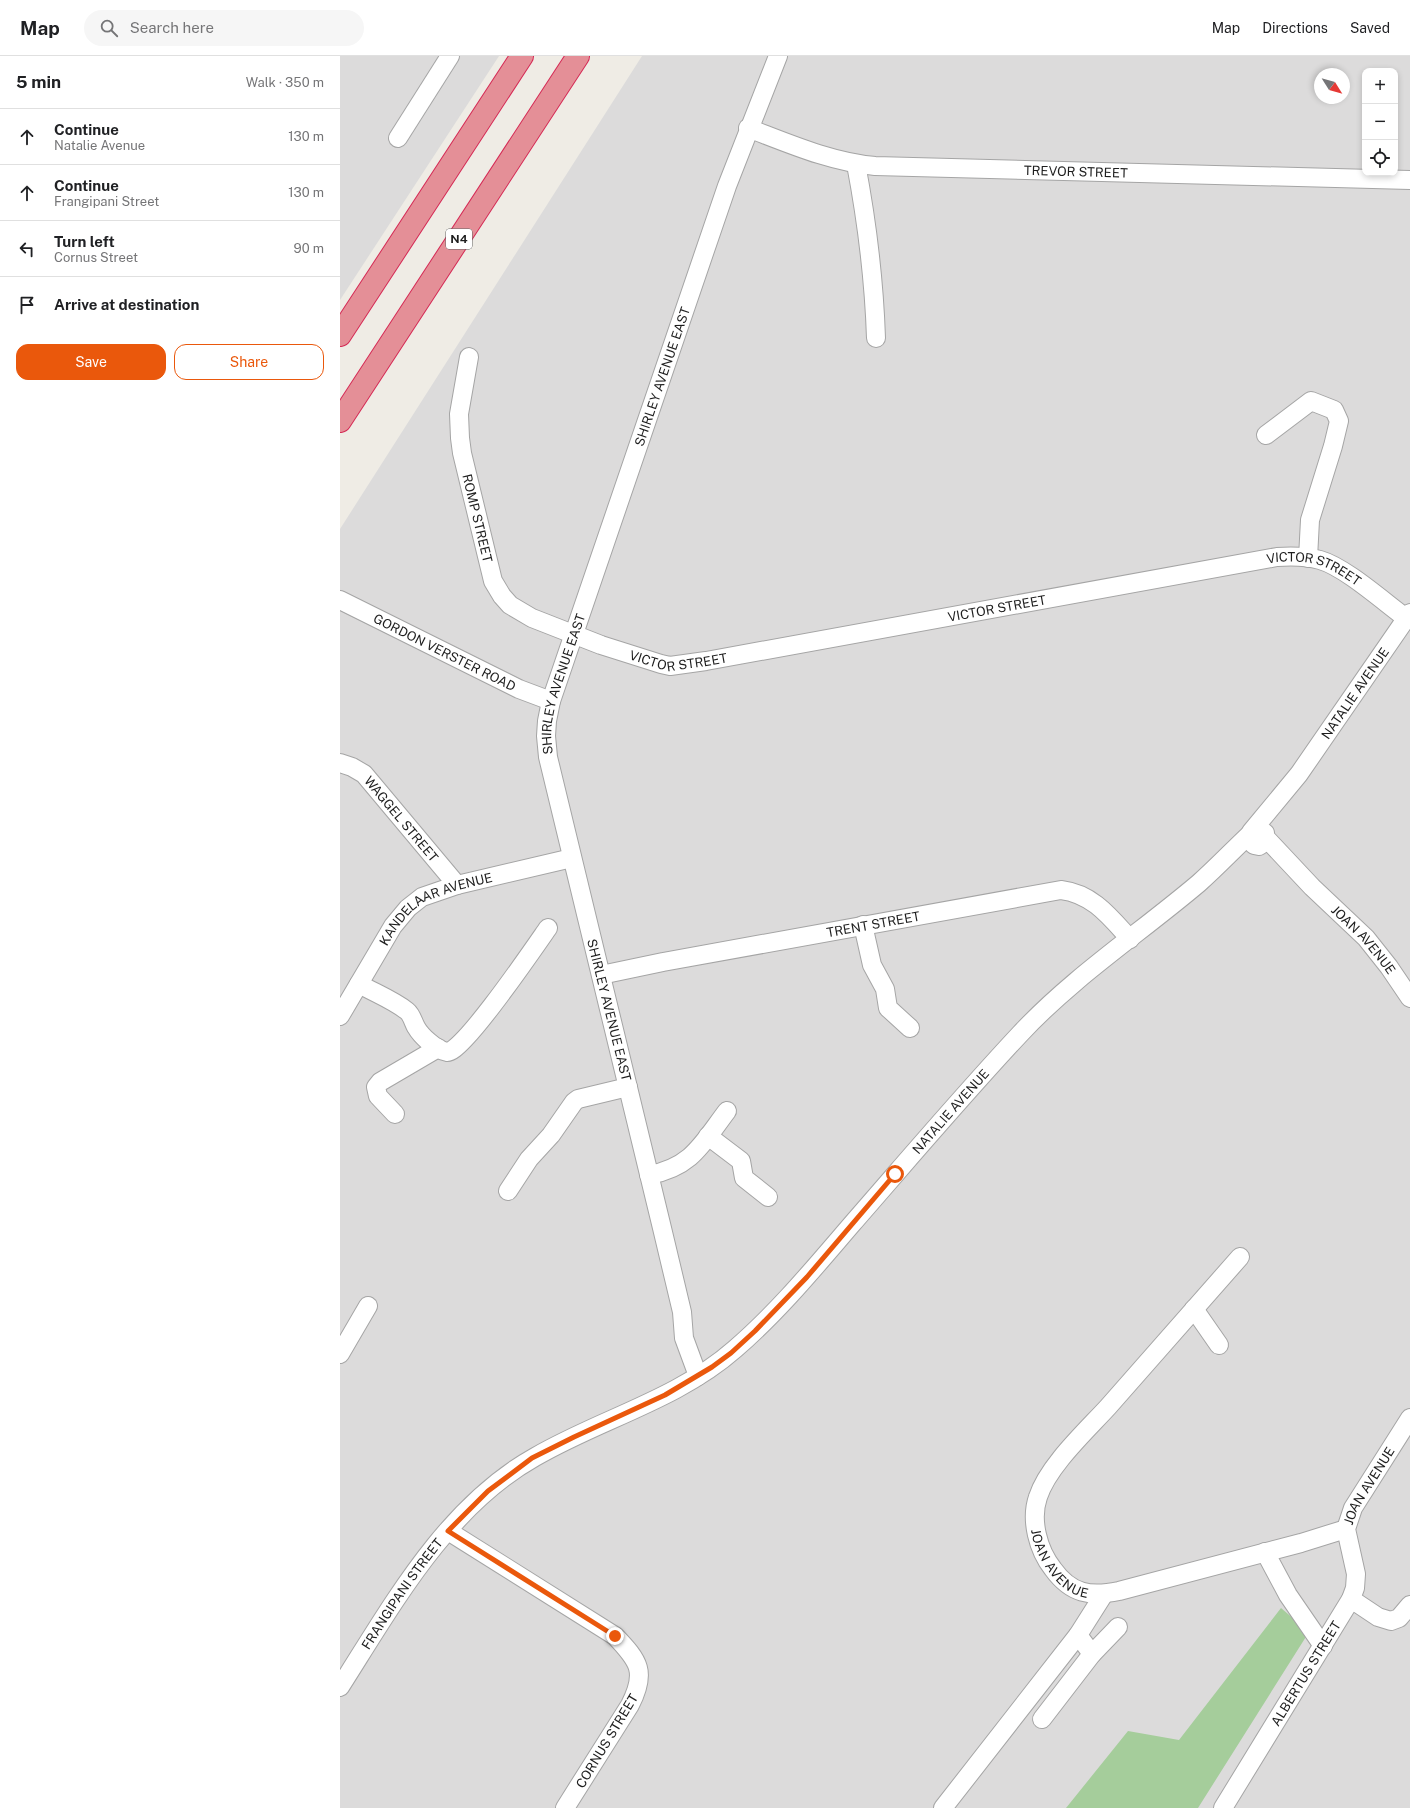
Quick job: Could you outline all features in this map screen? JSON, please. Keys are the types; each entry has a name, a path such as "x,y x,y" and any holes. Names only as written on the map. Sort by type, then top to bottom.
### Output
{"highway":[{"path":"340,335 522,56"},
{"name":"N4","path":"340,421 578,56"},
{"path":"555,91 583,56"}],"street":[{"path":"398,138 450,56"},
{"name":"SHIRLEY AVENUE EAST","path":"698,1376 684,1338 682,1312 548,757 546,736 547,721 552,701 696,275 748,128 778,56"},
{"name":"TREVOR STREET","path":"748,128 825,156 856,164 893,167 1410,180"},
{"path":"856,164 867,223 874,290 876,338"},
{"name":"ROMP STREET","path":"469,357 459,414 460,438 462,454 493,581 502,596 510,605 532,618 574,634"},
{"path":"1266,435 1311,401 1334,410 1338,421 1333,446 1310,520 1308,558"},
{"name":"VICTOR STREET","path":"574,634 637,657 666,665 677,665 1277,557 1321,560 1339,569 1408,616"},
{"name":"GORDON VERSTER ROAD","path":"340,600 534,695 552,701"},
{"name":"NATALIE AVENUE","path":"698,1376 722,1360 745,1340 807,1277 971,1087 1034,1020 1202,880 1259,838 1299,774 1408,616"},
{"name":"WAGGEL STREET","path":"340,763 352,767 364,774 457,885"},
{"name":"JOAN AVENUE","path":"1259,838 1371,944 1410,998"},
{"name":"KANDELAAR AVENUE","path":"340,1016 393,926 408,908 429,894 457,885 572,858"},
{"name":"TRENT STREET","path":"601,975 663,962 1061,890 1075,893 1098,904 1130,939"},
{"path":"863,926 872,965 885,988 888,1008 910,1028"},
{"path":"359,984 407,1011 420,1032 438,1048 446,1052 451,1051 466,1037 519,972 548,928"},
{"path":"395,1114 378,1096 376,1087 380,1082 438,1048"},
{"path":"508,1191 529,1159 551,1135 574,1102 578,1099 628,1087"},
{"path":"649,1175 669,1170 689,1159 727,1111"},
{"path":"708,1136 741,1161 744,1178 768,1197"},
{"name":"JOAN AVENUE","path":"1240,1257 1045,1481 1035,1508 1036,1525 1042,1550 1050,1565 1063,1581 1076,1590 1094,1595 1104,1594 1265,1552 1346,1529 1353,1508 1410,1418"},
{"path":"340,1354 368,1306"},
{"path":"1194,1309 1220,1345"},
{"name":"FRANGIPANI STREET","path":"340,1687 421,1564 448,1531 488,1491 532,1458 665,1395 698,1376"},
{"name":"ALBERTUS STREET","path":"1222,1808 1351,1599 1355,1588 1356,1574 1346,1529"},
{"name":"CORNUS STREET","path":"448,1531 615,1636 634,1656 638,1666 640,1678 638,1691 565,1808"},
{"path":"1265,1552 1288,1595 1323,1646"},
{"path":"942,1808 1078,1635 1104,1594"},
{"path":"1351,1599 1385,1620 1391,1621 1406,1615"},
{"path":"1042,1719 1092,1654 1118,1627"},
{"path":"1078,1635 1092,1654"}],"shaded area":[{"path":"340,56 499,56 340,300"},
{"path":"642,56 1410,56 1410,1808 340,1808 340,529"}],"green space":[{"path":"1281,1608 1309,1632 1198,1808 1066,1808 1128,1731 1179,1740"}],"route":[{"path":"615,1636 448,1531 488,1491 503,1478 532,1458 665,1395 712,1367 731,1353 755,1331 807,1277 895,1174"}]}
